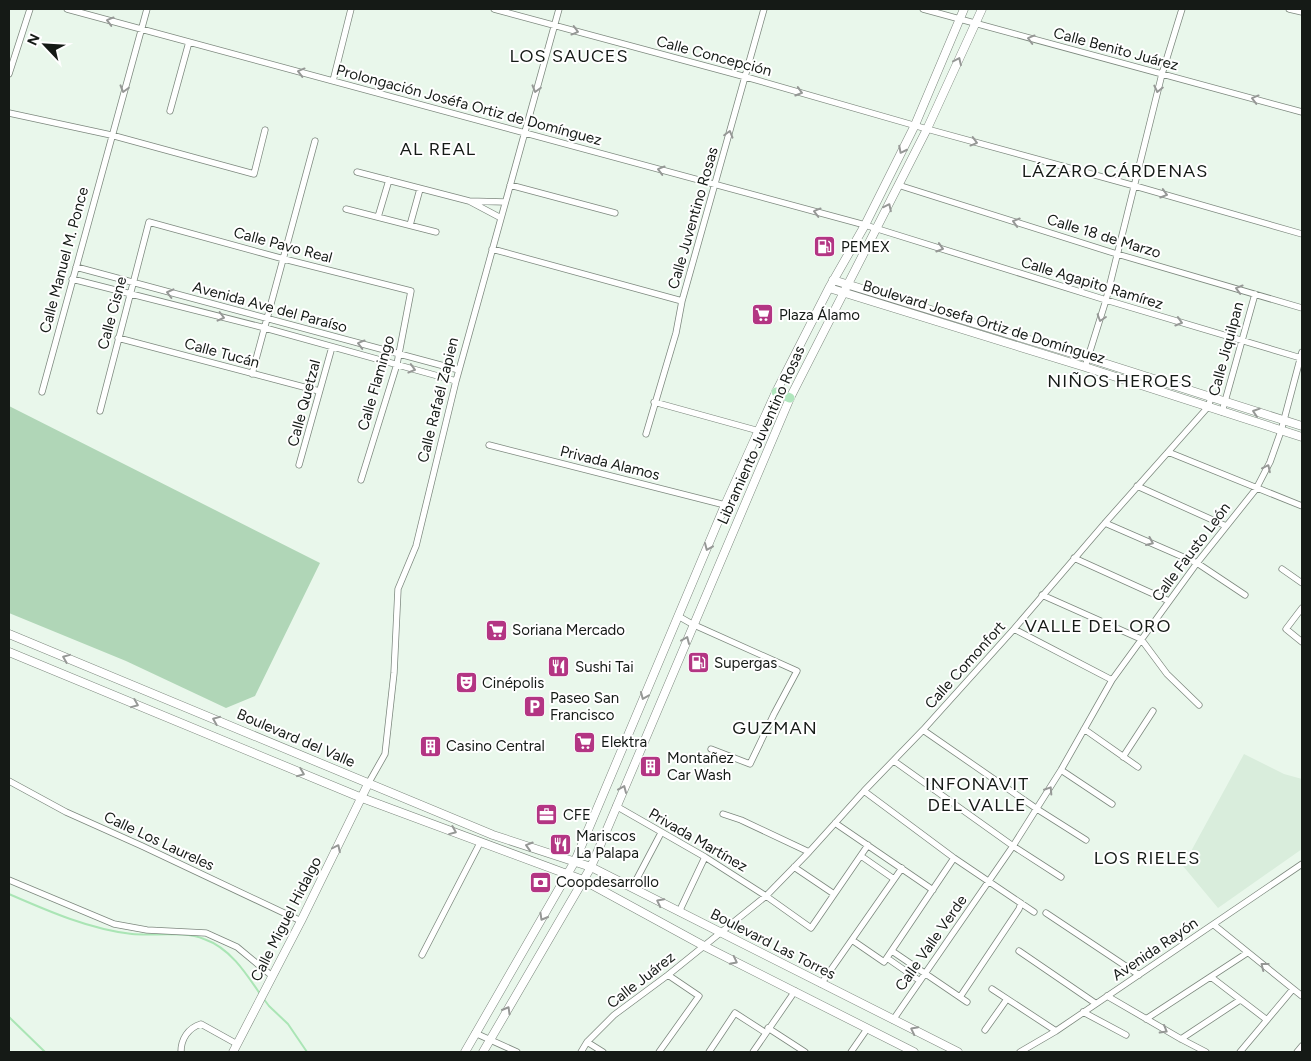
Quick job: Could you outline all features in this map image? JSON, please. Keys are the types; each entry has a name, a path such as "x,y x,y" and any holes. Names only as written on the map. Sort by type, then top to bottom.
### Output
{"main road":[{"path":"776,392 790,398"}],"street":[{"path":"9,74 30,9"},
{"name":"Prolongación Joséfa Ortiz de Domínguez","path":"67,9 864,225"},
{"name":"Calle Manuel M. Ponce","path":"42,392 146,9"},
{"path":"333,81 351,9"},
{"name":"Calle Concepción","path":"494,9 746,77 1302,234"},
{"name":"Calle Rafaél Zapien","path":"362,798 385,754 394,673 398,589 416,546 456,381 559,9"},
{"name":"Calle Juventino Rosas","path":"646,434 676,333 682,301 764,9"},
{"name":"Calle Benito Juárez","path":"923,9 1302,112"},
{"name":"Libramiento Juventino Rosas","path":"464,1052 575,861 725,505 776,392 915,125 964,9"},
{"name":"Libramiento Juventino Rosas","path":"483,1052 591,867 692,624 790,398 927,129 982,9"},
{"path":"1086,367 1136,186 1162,74 1182,9"},
{"path":"1289,9 1302,12"},
{"path":"170,111 189,42"},
{"path":"9,113 111,135 254,174 265,130"},
{"path":"252,374 315,141"},
{"path":"357,172 469,201 505,202"},
{"path":"378,217 389,180"},
{"path":"510,185 615,213"},
{"name":"Calle 18 de Marzo","path":"898,185 1117,254 1302,308"},
{"path":"410,225 420,189"},
{"path":"469,201 501,218"},
{"path":"346,209 436,232"},
{"name":"Calle Pavo Real","path":"150,222 284,259 411,291"},
{"name":"Calle Cisne","path":"100,411 150,222"},
{"name":"Calle Agapito Ramírez","path":"864,225 1242,342 1301,355"},
{"path":"492,249 682,301"},
{"name":"Avenida Ave del Paraíso","path":"76,267 133,284 459,370"},
{"name":"Avenida Ave del Paraíso","path":"72,279 265,328 456,381"},
{"name":"Boulevard Josefa Ortiz de Domínguez","path":"833,280 1302,426"},
{"name":"Boulevard Josefa Ortiz de Domínguez","path":"829,288 1086,367 1302,438"},
{"name":"Calle Flamingo","path":"361,480 397,364 411,291"},
{"name":"Calle Jiquilpan","path":"1222,412 1255,294"},
{"name":"Calle Tucán","path":"118,338 319,391"},
{"name":"Calle Quetzal","path":"300,465 332,347"},
{"name":"Calle Fausto León","path":"990,881 1061,770 1112,680 1197,563 1256,489 1270,462 1281,431 1301,355"},
{"name":"Calle Comonfort","path":"720,932 766,896 923,730 1014,629 1105,522 1208,408 1211,398"},
{"path":"654,402 759,431"},
{"name":"Privada Alamos","path":"489,445 725,505"},
{"path":"1168,452 1302,506"},
{"path":"1137,486 1226,526"},
{"path":"1105,522 1197,563 1245,595"},
{"path":"1074,558 1169,601"},
{"path":"1282,569 1302,584"},
{"path":"1042,595 1141,640 1167,674 1199,704"},
{"path":"1302,608 1286,629 1302,642"},
{"path":"678,616 798,671 774,714 750,764 711,749"},
{"path":"1014,629 1112,680"},
{"name":"Boulevard del Valle","path":"9,634 493,835 575,861"},
{"name":"Boulevard del Valle","path":"9,652 362,798 567,875"},
{"path":"109,693 114,678"},
{"path":"1123,758 1153,710"},
{"path":"923,730 1037,809 1086,840"},
{"path":"1084,730 1138,768"},
{"path":"272,760 278,746"},
{"path":"894,761 1013,846 1061,877"},
{"path":"1061,770 1112,804"},
{"name":"Calle Los Laureles","path":"9,781 66,812 301,921"},
{"path":"864,791 954,858 1016,898 1034,912"},
{"name":"Calle Miguel Hidalgo","path":"233,1052 362,798"},
{"name":"Privada Martínez","path":"616,806 660,833 705,857 766,896 811,928 834,894"},
{"path":"723,814 741,820 809,852"},
{"path":"430,822 442,819 446,815"},
{"path":"835,823 933,890"},
{"path":"632,888 660,833"},
{"path":"422,955 480,842"},
{"path":"794,867 834,894 868,846"},
{"path":"861,856 894,879"},
{"path":"679,912 705,857"},
{"path":"886,960 954,858"},
{"name":"Boulevard Las Torres","path":"575,861 591,867 958,1052"},
{"name":"Avenida Rayón","path":"1020,1052 1056,1031 1302,864"},
{"path":"821,984 902,868"},
{"path":"567,875 583,880 704,946 914,1052"},
{"path":"9,880 114,924 147,930 206,933 237,947 272,976"},
{"name":"Calle Valle Verde","path":"893,1020 990,881"},
{"path":"960,997 1019,909 1020,903"},
{"path":"1046,912 1139,975"},
{"path":"1214,925 1302,996"},
{"name":"Calle Juárez","path":"581,1052 587,1042 614,1015 668,975 720,932"},
{"path":"852,940 920,981"},
{"path":"892,951 967,1002"},
{"path":"1019,951 1095,1003"},
{"path":"1146,1019 1247,953"},
{"path":"660,1052 699,996 668,975"},
{"path":"1211,977 1267,1020"},
{"path":"992,989 1056,1031"},
{"path":"1240,1052 1293,989"},
{"path":"753,1052 794,992"},
{"path":"1107,996 1206,1052"},
{"path":"985,1030 1007,999"},
{"path":"1181,1039 1240,1000"},
{"path":"1083,1012 1126,1035"},
{"path":"709,1052 735,1013 804,1052"},
{"path":"181,1052 184,1038 191,1027 201,1024 237,1044"},
{"path":"851,1052 867,1029"},
{"path":"475,1034 491,1039 517,1052"},
{"path":"587,1042 603,1052"},
{"path":"1297,1052 1302,1046"}],"shaded area":[{"path":"1244,754 1284,774 1302,779 1302,849 1218,908 1183,866"}],"green space":[{"path":"9,406 320,563 255,696 226,708 126,661 9,613"}],"waterway":[{"path":"9,894 84,924 116,932 178,934 204,939 222,948 237,962 260,994"},
{"path":"263,998 288,1024 307,1052"},
{"path":"9,1017 45,1052"}],"place":[{"name":"PEMEX","path":"825,247"},
{"name":"Plaza Álamo","path":"763,315"},
{"name":"Soriana Mercado","path":"496,630"},
{"name":"Supergas","path":"698,663"},
{"name":"Sushi Tai","path":"559,667"},
{"name":"Cinépolis","path":"466,683"},
{"name":"Paseo San Francisco","path":"534,707"},
{"name":"Elektra","path":"585,742"},
{"name":"Casino Central","path":"430,746"},
{"name":"Montañez Car Wash","path":"651,767"},
{"name":"CFE","path":"547,815"},
{"name":"Mariscos La Palapa","path":"560,845"},
{"name":"Coopdesarrollo","path":"540,882"}],"district":[{"name":"LOS SAUCES","path":"569,56"},
{"name":"AL REAL","path":"438,149"},
{"name":"LÁZARO CÁRDENAS","path":"1115,171"},
{"name":"NIÑOS HEROES","path":"1120,381"},
{"name":"VALLE DEL ORO","path":"1098,626"},
{"name":"GUZMAN","path":"775,728"},
{"name":"INFONAVIT DEL VALLE","path":"977,794"},
{"name":"LOS RIELES","path":"1147,858"}]}
